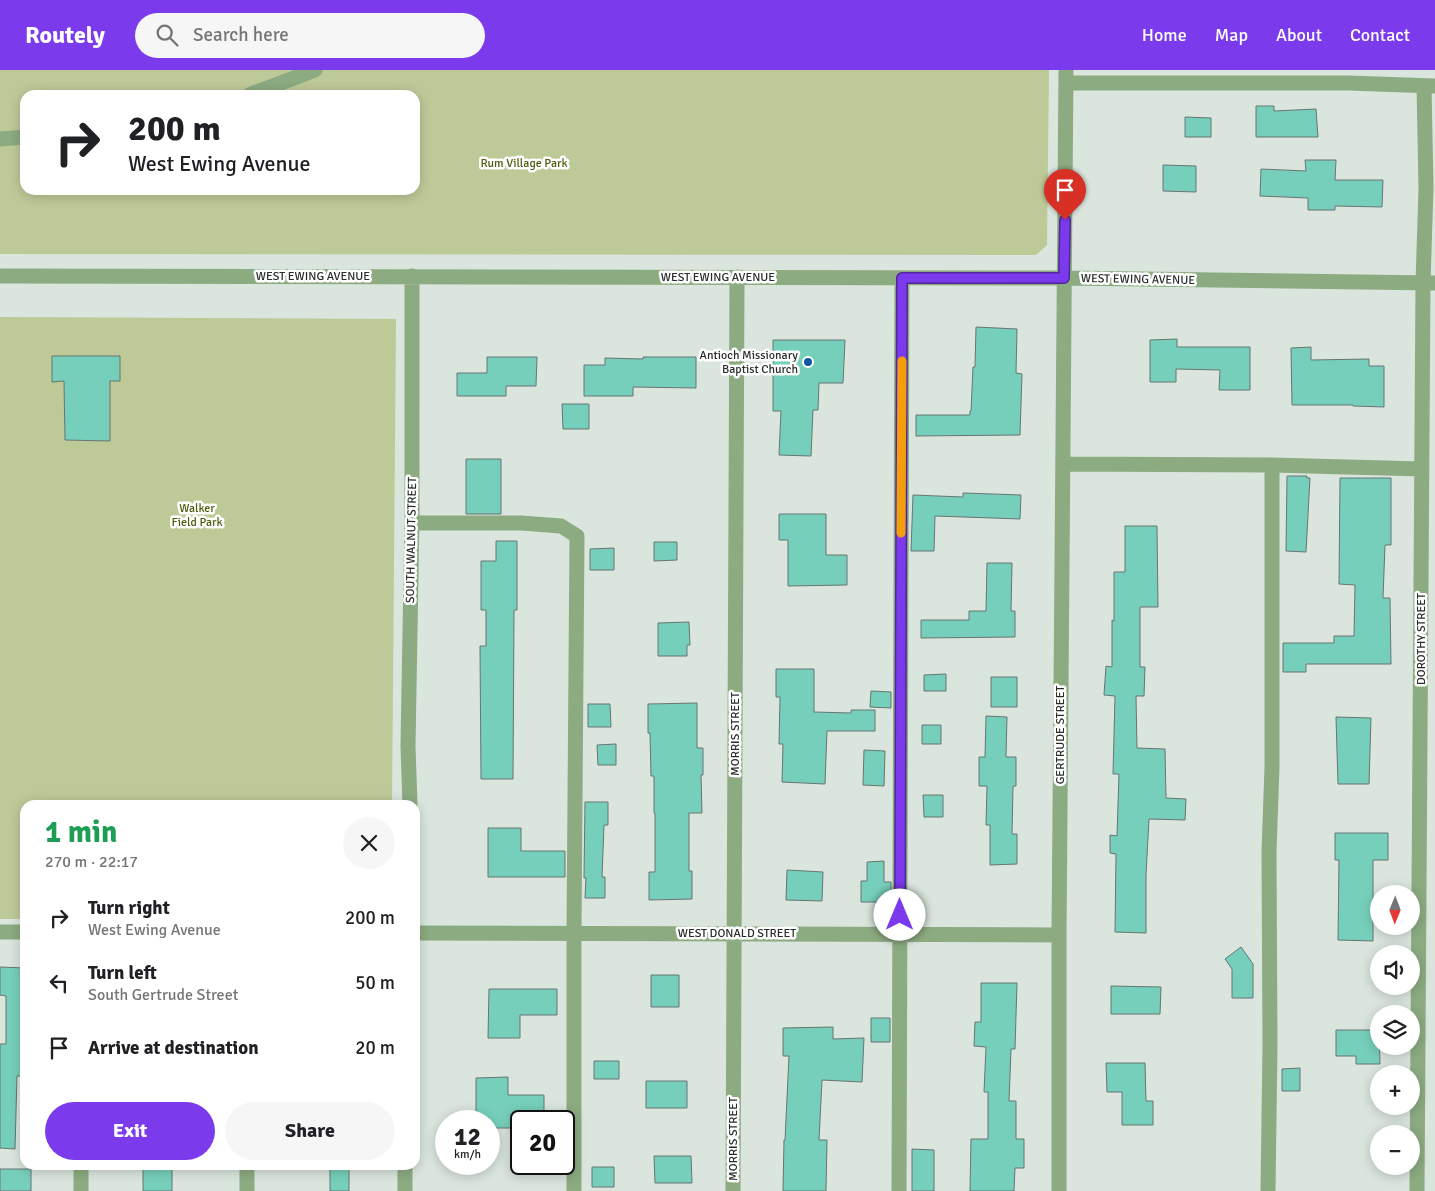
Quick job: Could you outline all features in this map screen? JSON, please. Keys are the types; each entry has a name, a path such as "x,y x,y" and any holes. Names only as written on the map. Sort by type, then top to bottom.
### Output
{"street":[{"path":"262,90 315,70"},
{"path":"1066,77 1430,86"},
{"name":"GERTRUDE STREET","path":"1059,1191 1059,935 1066,77"},
{"name":"DOROTHY STREET","path":"1417,1191 1422,469 1429,438 1429,283 1426,188 1430,86"},
{"path":"0,139 20,137"},
{"name":"WEST EWING AVENUE","path":"0,276 1064,278 1429,283"},
{"name":"SOUTH WALNUT STREET","path":"410,800 408,746 412,523 412,276"},
{"name":"MORRIS STREET","path":"733,1191 737,277"},
{"path":"898,1191 902,278"},
{"path":"1063,464 1272,465 1422,469"},
{"path":"1268,1191 1270,1045 1269,852 1272,767 1272,465"},
{"path":"412,523 521,523 562,526 577,536 574,1191"},
{"path":"0,932 20,932"},
{"name":"WEST DONALD STREET","path":"420,933 1059,935"},
{"path":"81,1170 81,1191"},
{"path":"247,1170 247,1191"},
{"path":"405,1170 405,1191"}],"green space":[{"name":"Rum Village Park","path":"0,70 1049,70 1047,245 1036,255 0,254"},
{"name":"Walker Field Park","path":"0,317 396,319 392,800 20,800 20,919 0,919"}],"building":[{"path":"1256,106 1274,106 1274,111 1316,109 1318,137 1256,137"},
{"path":"1185,117 1211,118 1211,137 1185,137"},
{"path":"1305,160 1336,160 1335,180 1383,180 1382,207 1335,206 1335,210 1308,210 1308,198 1260,196 1261,169 1306,171"},
{"path":"1163,165 1196,166 1196,192 1163,191"},
{"path":"976,327 1017,329 1016,373 1022,374 1020,435 916,436 916,415 970,415 973,367 975,367"},
{"path":"1177,339 1177,347 1250,347 1250,390 1219,390 1220,370 1176,369 1176,382 1150,382 1150,340"},
{"name":"Antioch Missionary Baptist Church","path":"773,340 845,340 843,383 819,383 818,410 813,410 811,456 779,455 781,411 773,411"},
{"path":"1311,347 1311,360 1369,359 1369,366 1384,366 1384,407 1292,405 1291,348"},
{"path":"52,356 120,356 120,381 110,381 110,441 65,440 64,381 52,382"},
{"path":"487,357 537,357 536,386 506,386 506,396 457,396 457,373 487,373"},
{"path":"643,357 696,357 696,388 633,387 633,396 584,396 584,365 605,365 605,358 643,359"},
{"path":"562,404 589,404 589,429 563,429"},
{"path":"466,459 501,459 501,514 466,514"},
{"path":"1287,476 1307,476 1307,478 1310,478 1306,552 1286,551"},
{"path":"1340,478 1391,478 1391,545 1385,545 1383,598 1390,598 1391,664 1306,664 1306,672 1283,672 1283,643 1334,643 1334,636 1354,636 1355,585 1339,584"},
{"path":"963,493 1021,495 1020,519 935,516 934,551 911,551 913,495 963,497"},
{"path":"779,514 826,514 826,555 847,555 847,585 788,586 788,540 779,540"},
{"path":"1125,526 1157,526 1158,607 1140,607 1140,667 1145,667 1144,696 1136,696 1137,748 1165,749 1166,798 1186,799 1185,820 1149,819 1146,875 1146,933 1115,932 1116,854 1110,853 1110,835 1117,836 1119,774 1113,774 1115,696 1104,695 1106,666 1112,667 1114,572 1125,572"},
{"path":"496,541 517,541 517,610 514,610 513,779 481,779 480,646 486,646 486,610 481,610 481,561 496,561"},
{"path":"654,542 677,542 677,560 654,561"},
{"path":"614,548 614,570 590,570 590,549"},
{"path":"987,563 1012,563 1011,611 1015,611 1015,637 921,638 921,620 969,620 969,611 986,611"},
{"path":"689,622 690,645 687,645 687,656 658,656 658,623"},
{"path":"776,669 814,669 814,712 851,713 851,710 875,710 875,731 827,731 825,784 782,782 783,744 779,744 780,697 776,697"},
{"path":"946,674 946,691 924,691 924,675"},
{"path":"991,677 1017,677 1017,707 991,707"},
{"path":"871,691 891,692 891,708 870,707"},
{"path":"697,703 697,748 703,748 703,775 701,775 702,813 689,813 689,871 692,871 692,899 649,900 649,872 655,872 655,813 654,776 651,776 650,733 648,733 648,704"},
{"path":"588,704 610,704 611,727 588,727"},
{"path":"986,716 1007,717 1006,757 1016,757 1016,786 1013,786 1012,834 1017,834 1017,864 990,865 990,825 986,825 987,786 979,786 979,757 985,757"},
{"path":"1336,717 1371,718 1369,784 1338,784"},
{"path":"922,725 941,725 941,744 922,744"},
{"path":"616,744 616,765 598,765 597,745"},
{"path":"864,750 885,751 884,786 863,785"},
{"path":"923,795 943,795 943,817 924,817"},
{"path":"585,802 608,802 608,825 604,825 602,877 605,877 605,898 585,898"},
{"path":"488,828 521,828 521,851 565,851 565,877 488,877"},
{"path":"1335,833 1388,833 1388,860 1373,860 1373,885 1370,885 1370,935 1373,935 1373,941 1338,940 1339,860 1335,860"},
{"path":"884,861 884,882 891,882 891,902 861,902 861,881 867,881 867,862"},
{"path":"787,870 823,872 822,901 786,900"},
{"path":"1241,947 1253,964 1253,998 1232,998 1232,969 1225,959"},
{"path":"0,967 20,968 20,1076 17,1076 15,1149 0,1148 0,1044 6,1044 6,996 0,995"},
{"path":"651,975 679,975 679,1007 651,1007"},
{"path":"981,983 1017,983 1015,1049 1011,1049 1009,1101 1016,1101 1016,1139 1024,1139 1024,1168 1015,1168 1014,1191 970,1191 971,1139 988,1139 988,1092 984,1092 986,1047 974,1046 975,1022 981,1022"},
{"path":"1111,986 1161,987 1160,1014 1111,1014"},
{"path":"489,989 557,989 557,1015 520,1015 520,1038 488,1038"},
{"path":"871,1018 890,1018 890,1042 871,1042"},
{"path":"833,1027 833,1039 864,1038 862,1082 822,1080 819,1140 827,1140 826,1191 783,1191 789,1056 783,1056 783,1028"},
{"path":"1336,1030 1370,1030 1370,1055 1380,1055 1380,1064 1356,1064 1356,1056 1336,1056"},
{"path":"594,1061 619,1061 619,1079 594,1079"},
{"path":"1106,1063 1145,1063 1146,1101 1153,1101 1153,1125 1122,1125 1122,1092 1107,1092"},
{"path":"1300,1068 1300,1091 1282,1091 1282,1069"},
{"path":"508,1077 508,1095 544,1095 544,1110 510,1110 510,1128 500,1128 500,1110 476,1110 476,1078"},
{"path":"646,1081 687,1081 687,1108 646,1108"},
{"path":"912,1149 934,1150 934,1191 912,1191"},
{"path":"654,1156 691,1156 692,1183 655,1183"},
{"path":"592,1167 614,1167 614,1187 592,1187"},
{"path":"0,1169 31,1170 31,1191 0,1191"},
{"path":"143,1170 172,1170 172,1191 143,1191"},
{"path":"330,1170 349,1170 349,1191 330,1191"}],"slow traffic":[{"path":"901,533 902,361"}],"place":[{"name":"Antioch Missionary Baptist Church","path":"808,362"}],"route":[{"path":"900,915 902,278 1064,278 1065,220"}]}
